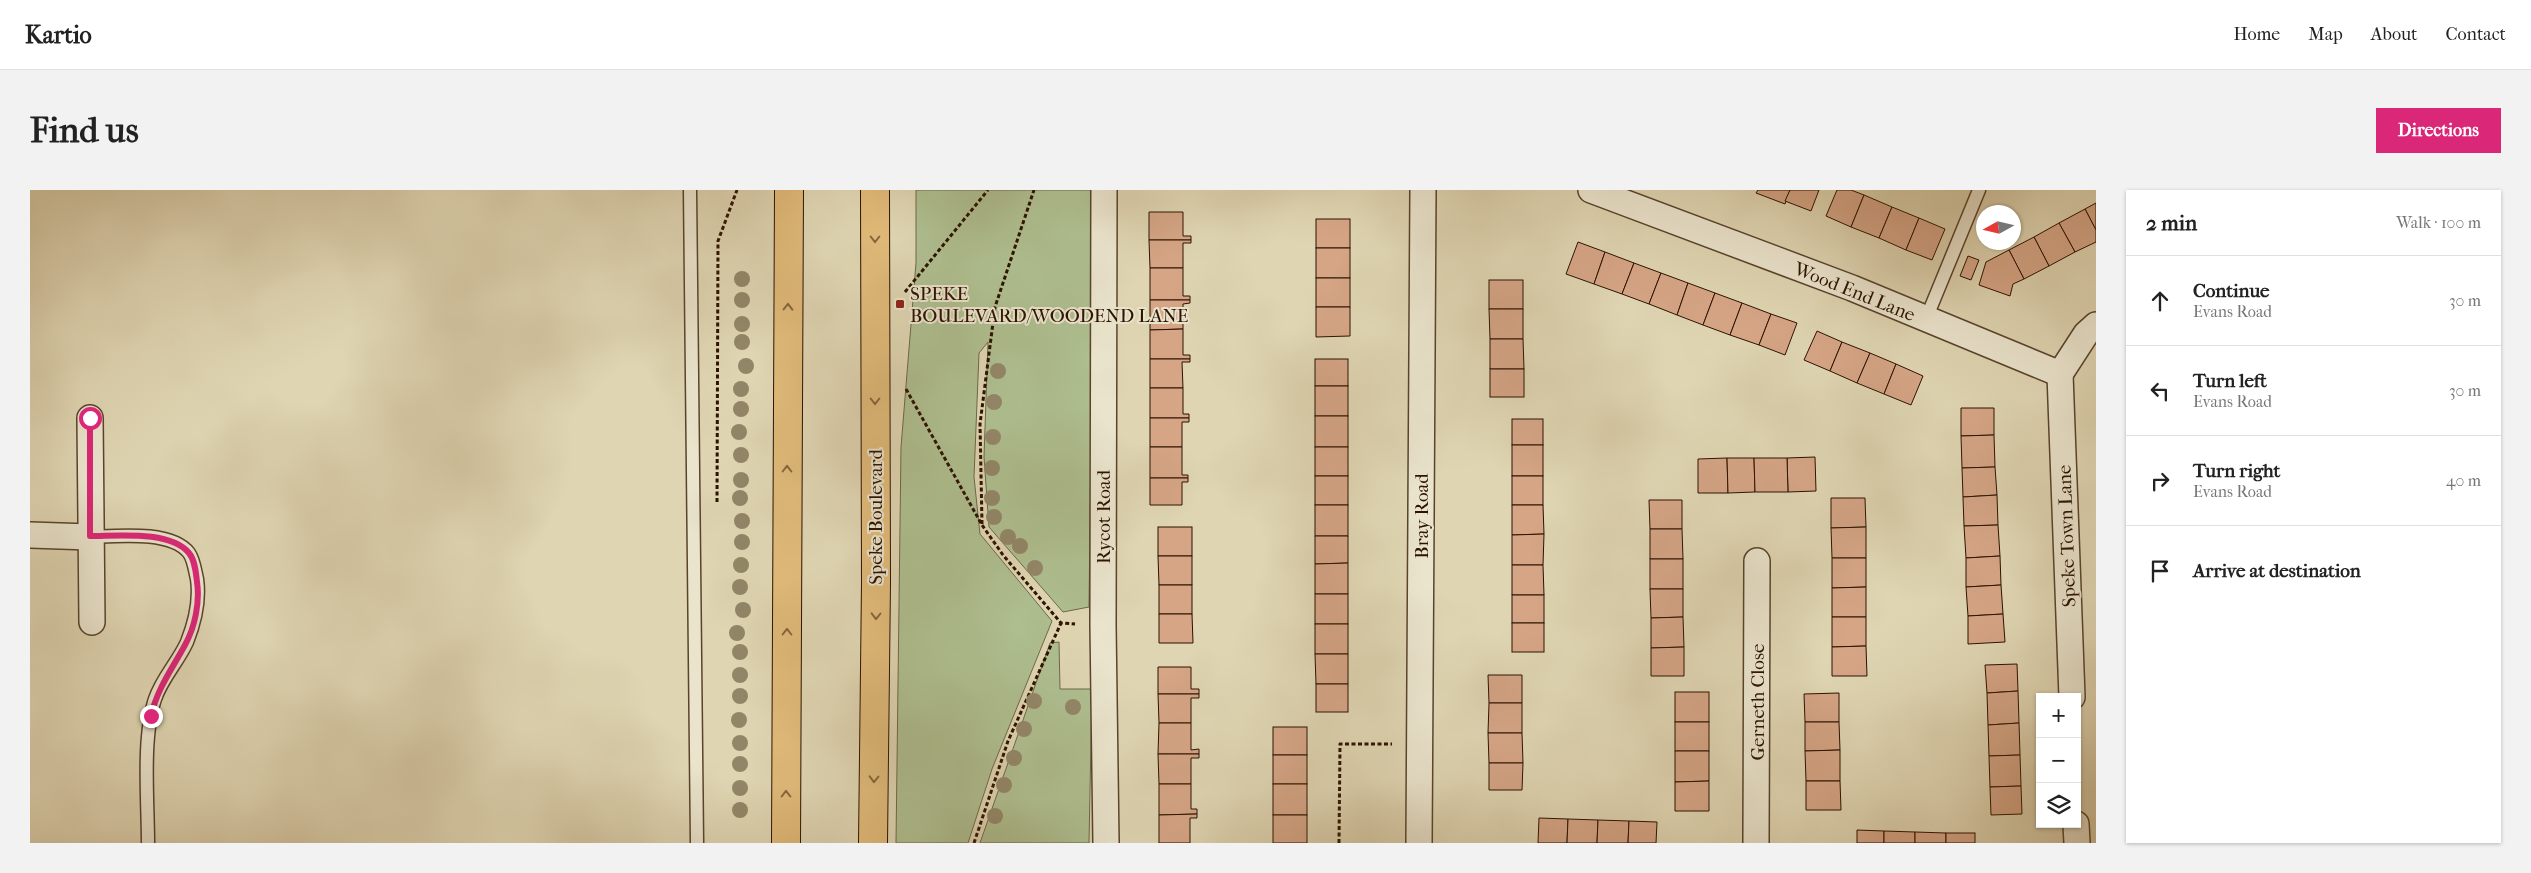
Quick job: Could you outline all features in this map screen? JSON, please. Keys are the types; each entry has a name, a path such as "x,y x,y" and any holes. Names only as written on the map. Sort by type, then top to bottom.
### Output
{"highway":[{"path":"786,843 789,190"},
{"name":"Speke Boulevard","path":"873,843 876,592 875,190"}],"street":[{"name":"Rycot Road","path":"1104,190 1103,625 1106,843"},
{"name":"Bray Road","path":"1419,843 1423,190"},
{"name":"Wood End Lane","path":"1592,190 1852,288 2060,374"},
{"path":"2060,374 2086,334 2096,325"},
{"name":"Speke Town Lane","path":"2060,374 2072,693"},
{"path":"90,418 92,622"},
{"path":"30,535 90,536"},
{"name":"Gerneth Close","path":"1756,843 1757,561"},
{"path":"2076,828 2077,843"}],"lane":[{"path":"690,190 697,843"},
{"path":"1926,319 1979,190"},
{"path":"90,536 130,536 162,539 179,545 190,554 195,570 198,588 193,624 186,644 155,698 151,716 148,761 148,843"}],"path":[{"path":"717,508 718,241 737,190"},
{"path":"902,296 988,190"},
{"path":"982,524 980,424 995,307 1034,190"},
{"path":"902,382 982,524 1003,554 1061,624 1103,625"},
{"path":"974,843 1008,741 1061,624"},
{"path":"1339,843 1340,744 1419,744"}],"green space":[{"path":"916,190 1094,190 1089,607 1063,612 989,527 984,457 988,342 979,353 974,477 980,534 1052,621 992,769 968,843 896,843 901,447 916,263"},
{"path":"1059,642 1060,689 1092,689 1089,843 980,843 1050,643"}],"building":[{"path":"1758,190 1790,190 1785,204 1756,193"},
{"path":"1790,190 1819,190 1811,211 1785,201"},
{"path":"1837,190 1851,190 1864,195 1851,227 1826,216"},
{"path":"1864,195 1892,207 1879,238 1851,227"},
{"path":"2096,203 2096,230 2085,209"},
{"path":"1892,207 1919,218 1906,250 1879,238"},
{"path":"2085,209 2096,230 2096,242 2075,252 2059,223"},
{"path":"1149,212 1183,212 1183,236 1191,236 1191,240 1149,240"},
{"path":"1919,218 1945,229 1932,260 1906,250"},
{"path":"1316,219 1350,219 1350,248 1316,248"},
{"path":"2059,223 2075,252 2049,266 2034,237"},
{"path":"2034,237 2049,266 2024,279 2009,250 2021,250 2021,244"},
{"path":"1149,240 1191,240 1191,243 1183,243 1183,268 1150,268"},
{"path":"1578,242 1605,252 1594,284 1566,274"},
{"path":"1316,248 1350,248 1350,278 1316,278"},
{"path":"2009,250 2024,279 2013,284 2010,296 1979,285 1986,262"},
{"path":"1605,252 1634,263 1622,294 1594,284"},
{"path":"1968,256 1979,260 1971,280 1960,276"},
{"path":"1634,263 1661,273 1649,304 1622,294"},
{"path":"1150,268 1183,268 1183,296 1190,296 1190,300 1150,300"},
{"path":"1661,273 1688,283 1677,315 1649,304"},
{"path":"1316,278 1350,278 1350,307 1316,307"},
{"path":"1489,280 1523,280 1523,309 1489,309"},
{"path":"1688,283 1715,293 1703,325 1677,315"},
{"path":"1715,293 1742,303 1730,335 1703,325"},
{"path":"1150,300 1190,300 1190,303 1183,304 1183,329 1150,330"},
{"path":"1742,303 1771,314 1759,345 1730,335"},
{"path":"1316,307 1350,307 1350,336 1316,337"},
{"path":"1489,309 1523,309 1523,339 1490,339"},
{"path":"1771,314 1797,323 1785,355 1759,345"},
{"path":"1183,329 1183,355 1190,355 1190,359 1150,359 1150,330"},
{"path":"1817,331 1842,342 1830,371 1804,360"},
{"path":"1490,339 1523,339 1524,369 1490,369"},
{"path":"1842,342 1870,353 1857,383 1830,371"},
{"path":"1870,353 1896,364 1884,394 1857,383"},
{"path":"1150,359 1190,359 1190,362 1182,362 1183,388 1150,388"},
{"path":"1315,359 1348,359 1348,386 1315,386"},
{"path":"1896,364 1923,376 1911,405 1884,394"},
{"path":"1490,369 1524,369 1524,397 1490,397"},
{"path":"1315,386 1348,386 1348,416 1315,416"},
{"path":"1150,388 1183,388 1183,414 1189,414 1189,418 1150,418"},
{"path":"1961,408 1994,408 1994,435 1961,436"},
{"path":"1315,416 1348,416 1348,447 1315,447"},
{"path":"1150,418 1189,418 1189,422 1182,422 1182,447 1150,447"},
{"path":"1512,419 1543,419 1543,445 1512,445"},
{"path":"1994,435 1995,467 1962,468 1961,436"},
{"path":"1512,445 1543,445 1543,476 1512,476"},
{"path":"1150,447 1182,447 1182,475 1188,475 1188,478 1150,478"},
{"path":"1315,447 1348,447 1348,476 1315,476"},
{"path":"1815,457 1816,491 1788,492 1787,458"},
{"path":"1727,458 1728,493 1698,493 1698,459"},
{"path":"1727,458 1754,458 1755,492 1728,493"},
{"path":"1754,458 1787,458 1788,492 1755,492"},
{"path":"1995,467 1997,495 1963,497 1962,468"},
{"path":"1315,476 1348,476 1348,505 1315,505"},
{"path":"1512,476 1543,476 1543,505 1512,505"},
{"path":"1150,478 1188,478 1188,482 1182,482 1182,505 1150,505"},
{"path":"1997,495 1998,525 1964,526 1963,497"},
{"path":"1831,498 1865,498 1866,527 1831,528"},
{"path":"1649,500 1682,500 1682,529 1650,529"},
{"path":"1315,505 1348,505 1348,536 1315,536"},
{"path":"1512,505 1543,505 1544,534 1512,535"},
{"path":"1998,525 2000,556 1966,558 1964,526"},
{"path":"1158,527 1192,527 1192,556 1158,556"},
{"path":"1866,527 1866,558 1832,558 1831,528"},
{"path":"1650,529 1682,529 1683,559 1650,559"},
{"path":"1544,534 1543,565 1512,565 1512,535"},
{"path":"1315,536 1348,536 1348,563 1315,564"},
{"path":"1158,556 1192,556 1192,585 1159,585"},
{"path":"2000,556 2001,585 1966,587 1966,558"},
{"path":"1832,558 1866,558 1866,587 1832,588"},
{"path":"1650,559 1683,559 1683,589 1650,589"},
{"path":"1348,563 1348,594 1315,594 1315,564"},
{"path":"1512,565 1543,565 1544,595 1512,595"},
{"path":"1159,585 1192,585 1192,614 1159,614"},
{"path":"2001,585 2003,614 1968,616 1966,587"},
{"path":"1866,587 1866,617 1832,617 1832,588"},
{"path":"1650,589 1683,589 1683,617 1651,618"},
{"path":"1315,594 1348,594 1348,624 1315,624"},
{"path":"1512,595 1544,595 1544,623 1512,623"},
{"path":"1159,614 1192,614 1193,643 1159,643"},
{"path":"2003,614 2005,642 1968,644 1968,616"},
{"path":"1683,617 1684,647 1651,648 1651,618"},
{"path":"1832,617 1866,617 1866,646 1832,647"},
{"path":"1512,623 1544,623 1544,652 1512,652"},
{"path":"1315,624 1348,624 1348,654 1315,654"},
{"path":"1866,646 1867,676 1832,676 1832,647"},
{"path":"1684,647 1684,676 1651,676 1651,648"},
{"path":"1315,654 1348,654 1348,684 1316,684"},
{"path":"2017,664 2018,691 1987,693 1985,665"},
{"path":"1158,667 1191,667 1191,689 1199,689 1199,694 1158,694"},
{"path":"1488,675 1522,675 1522,703 1489,703"},
{"path":"1316,684 1348,684 1348,712 1316,712"},
{"path":"2018,691 2019,723 1988,725 1987,693"},
{"path":"1675,692 1709,692 1709,722 1675,722"},
{"path":"1839,693 1839,722 1805,722 1804,694"},
{"path":"1158,694 1199,694 1199,698 1191,698 1191,723 1159,723"},
{"path":"1489,703 1522,703 1522,733 1488,733"},
{"path":"1675,722 1709,722 1709,751 1675,751"},
{"path":"1805,722 1839,722 1840,750 1805,751"},
{"path":"1159,723 1191,723 1191,750 1199,749 1199,754 1158,754"},
{"path":"2019,723 2020,755 1989,756 1988,725"},
{"path":"1273,727 1307,727 1307,755 1273,755"},
{"path":"1488,733 1522,733 1523,763 1489,763"},
{"path":"1840,750 1840,781 1806,781 1805,751"},
{"path":"1675,751 1709,751 1709,781 1675,782"},
{"path":"1158,754 1199,754 1199,758 1191,758 1191,784 1159,784"},
{"path":"1273,755 1307,755 1307,784 1273,784"},
{"path":"2020,755 2021,786 1990,787 1989,756"},
{"path":"1489,763 1523,763 1522,790 1489,790"},
{"path":"1709,781 1709,811 1675,811 1675,782"},
{"path":"1806,781 1840,781 1841,810 1806,810"},
{"path":"1159,784 1191,784 1191,809 1197,809 1197,814 1159,815"},
{"path":"1273,784 1307,784 1307,815 1273,815"},
{"path":"2021,786 2022,814 1991,815 1990,787"},
{"path":"1197,814 1197,818 1190,818 1190,843 1159,843 1159,815"},
{"path":"1273,815 1307,815 1307,843 1273,843"},
{"path":"1539,818 1568,819 1567,843 1538,843"},
{"path":"1568,819 1598,820 1597,843 1567,843"},
{"path":"1598,820 1629,821 1628,843 1597,843"},
{"path":"1629,821 1657,822 1656,843 1628,843"},
{"path":"1857,830 1884,831 1884,843 1857,843"},
{"path":"1884,831 1915,832 1915,843 1884,843"},
{"path":"1915,832 1946,833 1946,843 1915,843"},
{"path":"1946,833 1975,833 1975,843 1946,843"}],"place":[{"name":"SPEKE BOULEVARD/WOODEND LANE","path":"900,304"}],"route":[{"path":"90,418 90,536 130,536 162,539 179,545 190,554 195,570 198,588 197,608 193,624 186,644 155,698 151,716"}]}
